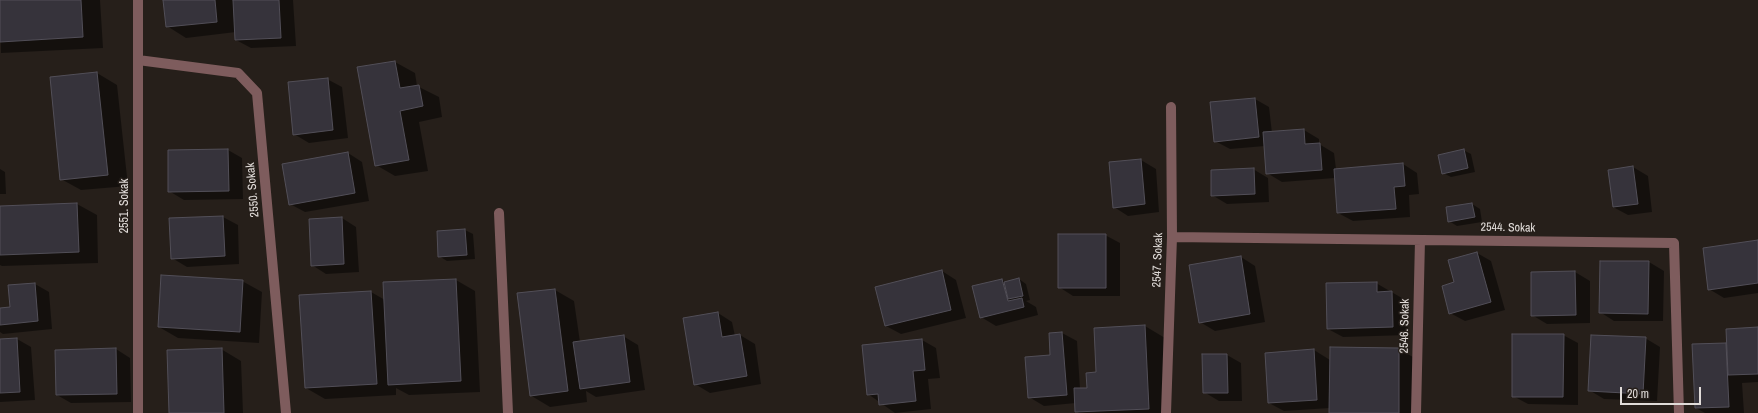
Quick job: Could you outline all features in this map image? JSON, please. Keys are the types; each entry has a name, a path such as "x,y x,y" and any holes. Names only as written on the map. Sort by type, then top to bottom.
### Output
{"street":[{"name":"2551. Sokak","path":"138,0 138,413"},
{"name":"2550. Sokak","path":"138,60 238,73 257,93 286,413"},
{"name":"2547. Sokak","path":"1166,413 1172,237 1171,107"},
{"path":"499,213 508,413"},
{"name":"2544. Sokak","path":"1172,237 1674,243 1679,413"},
{"name":"2546. Sokak","path":"1416,413 1420,240"}],"building":[{"path":"0,0 81,0 83,37 0,42"},
{"path":"163,0 215,0 217,22 166,27"},
{"path":"233,0 279,0 281,38 235,40"},
{"path":"395,61 400,88 419,85 423,106 400,111 409,160 375,166 357,67"},
{"path":"97,72 108,175 60,180 50,77"},
{"path":"328,78 333,130 293,135 288,82"},
{"path":"1255,98 1259,137 1214,142 1210,102"},
{"path":"1304,129 1305,144 1320,143 1322,170 1266,174 1263,132"},
{"path":"228,149 229,191 168,192 168,150"},
{"path":"1464,149 1468,168 1442,174 1438,155"},
{"path":"348,152 355,193 289,205 282,164"},
{"path":"1141,159 1145,204 1113,208 1109,162"},
{"path":"1403,163 1405,186 1394,187 1396,209 1337,213 1334,169"},
{"path":"1633,166 1638,204 1613,207 1608,170"},
{"path":"1254,168 1255,194 1211,196 1211,170"},
{"path":"77,203 79,252 0,255 0,206"},
{"path":"1472,203 1475,217 1448,222 1446,207"},
{"path":"223,216 225,256 171,259 169,218"},
{"path":"342,217 344,264 311,266 309,219"},
{"path":"465,229 467,255 438,257 437,231"},
{"path":"1058,234 1106,234 1106,288 1058,288"},
{"path":"1758,240 1758,283 1708,290 1703,248"},
{"path":"1477,252 1491,302 1449,314 1442,286 1454,282 1448,260"},
{"path":"1241,256 1250,314 1199,323 1189,265"},
{"path":"1600,261 1649,261 1648,314 1599,313"},
{"path":"942,270 951,310 885,326 875,287"},
{"path":"1575,271 1576,315 1531,316 1531,272"},
{"path":"161,275 243,280 240,332 158,327"},
{"path":"1019,278 1023,296 1008,299 1004,282"},
{"path":"456,279 461,381 388,385 383,282"},
{"path":"1002,279 1008,301 1022,298 1024,307 980,318 972,286"},
{"path":"1377,282 1377,292 1392,291 1393,327 1327,329 1326,283"},
{"path":"35,283 38,321 0,325 0,308 10,307 8,285"},
{"path":"555,289 568,391 530,396 517,293"},
{"path":"371,291 377,384 305,388 299,295"},
{"path":"718,312 722,337 740,334 747,376 694,385 683,318"},
{"path":"1145,325 1149,409 1075,412 1074,388 1087,388 1086,373 1096,372 1094,328"},
{"path":"1758,327 1758,374 1728,375 1726,329"},
{"path":"1062,332 1067,395 1028,398 1025,357 1050,355 1049,333"},
{"path":"1512,334 1564,334 1563,397 1512,397"},
{"path":"624,335 630,382 580,389 573,342"},
{"path":"1591,335 1646,337 1643,394 1588,391"},
{"path":"17,338 20,392 0,393 0,339"},
{"path":"922,339 925,370 913,371 916,401 879,405 878,394 867,395 862,345"},
{"path":"1726,343 1729,407 1695,408 1692,344"},
{"path":"1330,347 1399,348 1399,413 1329,413"},
{"path":"116,348 117,394 56,395 55,350"},
{"path":"222,348 224,413 169,413 167,350"},
{"path":"1314,349 1317,400 1268,403 1265,353"},
{"path":"1202,354 1227,354 1228,393 1203,393"}]}
